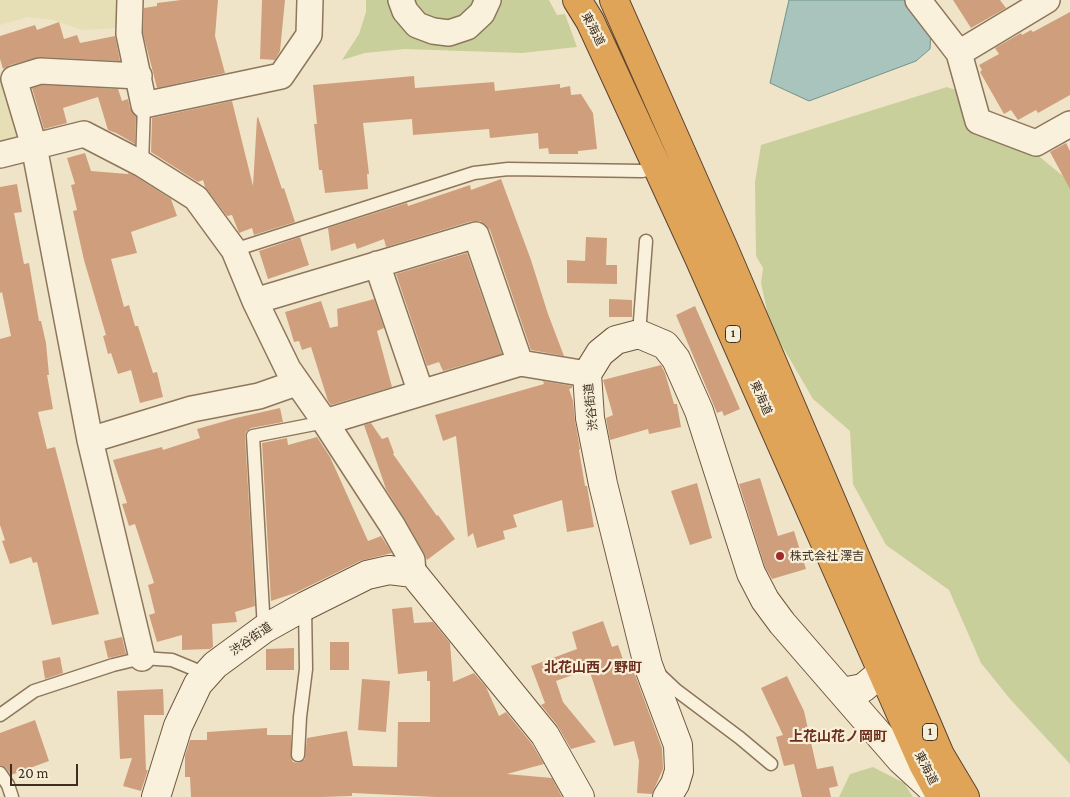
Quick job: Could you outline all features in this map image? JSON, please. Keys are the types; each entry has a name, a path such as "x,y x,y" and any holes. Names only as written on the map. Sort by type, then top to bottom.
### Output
{"highway":[{"name":"東海道","path":"577,0 590,22 699,258 923,764 949,797"},
{"name":"東海道","path":"614,0 724,250 940,755 949,797"}],"main road":[{"path":"640,334 665,346 676,359 699,411 750,574 765,600 901,760 949,797"},
{"name":"渋谷街道","path":"640,334 616,340 600,354 587,374 590,418 603,484 648,665 678,745 680,771 667,797"},
{"name":"渋谷街道","path":"156,797 178,726 198,684 215,665 264,629 367,574 389,570 413,573"},
{"path":"413,573 545,735 580,797"},
{"path":"842,692 863,688 882,672"}],"street":[{"path":"130,0 129,34 144,106 281,76 309,35 310,0"},
{"path":"401,0 405,11 417,24 433,31 449,33 467,27 482,13 488,0"},
{"path":"918,0 959,53 978,121 1036,143 1070,124"},
{"path":"959,53 1048,0"},
{"path":"139,76 40,72 14,79 34,146 90,440 142,658"},
{"path":"0,155 84,134 142,164 196,198 234,250 255,301 288,369 296,383 326,422 404,546 412,560 413,573"},
{"path":"255,301 476,235 520,363"},
{"path":"377,264 421,393"},
{"path":"326,422 520,363 587,374"},
{"path":"90,440 192,409 259,396 296,383"}],"lane":[{"path":"142,164 144,106"},
{"path":"234,250 474,173 508,168 642,171 658,168"},
{"path":"640,334 646,241"},
{"path":"264,629 253,436 326,422"},
{"path":"298,756 300,717 306,669 304,606"},
{"path":"0,715 34,691 113,665 142,658 172,660 206,674"},
{"path":"648,665 676,690 771,764"},
{"path":"0,773 8,785 12,797"}],"shaded area":[{"path":"0,0 121,0 121,28 82,30 53,20 28,17 0,25"},
{"path":"0,76 17,131 17,139 0,143"}],"green space":[{"path":"366,0 549,0 557,15 565,14 577,47 522,53 405,49 365,53 342,60 359,34 366,12"},
{"path":"947,87 959,91 1063,176 1070,174 1070,764 1010,699 981,663 949,590 886,545 853,484 850,431 813,399 770,325 761,283 763,268 756,256 755,182 761,145"},
{"path":"873,767 904,783 913,797 839,797 850,774"}],"water":[{"path":"789,0 905,0 931,28 930,49 916,61 809,101 770,83"}],"building":[{"path":"181,0 218,0 215,36 225,73 157,88 143,33 144,8 157,6 157,3"},
{"path":"262,0 285,0 280,51 275,60 260,59"},
{"path":"953,0 1000,0 1006,8 971,28"},
{"path":"1070,12 1070,95 1038,113 1036,110 1018,120 1011,110 1004,114 980,72 982,70 979,65 999,54 995,48 1021,33 1022,35 1031,30 1033,32"},
{"path":"59,22 64,39 77,35 80,43 115,36 120,61 40,57 10,65 3,69 0,59 0,36 35,25 37,30"},
{"path":"414,76 415,88 494,82 495,91 560,84 560,88 570,86 571,95 581,94 593,113 597,149 578,151 578,154 549,154 548,148 539,149 538,133 490,138 489,129 413,135 412,119 363,123 369,174 367,174 368,189 325,193 322,170 319,170 314,124 317,124 313,85"},
{"path":"42,85 118,89 122,101 128,99 130,108 136,116 135,144 108,130 98,97 63,108 67,123 44,129 32,88"},
{"path":"232,101 253,186 258,117 295,222 254,235 252,228 239,233 232,215 227,216 205,187 203,180 198,182 151,152 152,118"},
{"path":"1066,143 1070,151 1070,189 1050,152"},
{"path":"85,153 91,171 128,173 135,176 171,199 177,216 131,232 137,253 111,259 124,307 129,305 153,373 157,372 163,397 140,403 131,370 118,374 111,353 108,354 103,336 106,335 84,260 73,211 77,210 71,185 75,184 67,158"},
{"path":"501,179 564,356 531,350 490,230 480,221 472,221 386,247 384,239 357,249 355,243 331,251 328,228 407,203 408,206 470,185 471,190"},
{"path":"17,184 22,212 14,213 24,264 29,263 39,321 41,321 46,343 49,375 47,375 53,409 38,412 47,449 55,447 99,614 52,625 37,562 33,563 31,557 10,564 2,541 5,540 0,525 0,339 11,336 2,292 0,293 0,187"},
{"path":"300,237 309,265 268,279 259,251"},
{"path":"586,237 607,238 606,265 617,265 617,284 567,283 567,260 585,261"},
{"path":"467,253 502,354 443,371 439,362 427,366 396,274"},
{"path":"374,299 384,328 377,331 392,387 331,405 328,401 311,347 302,350 299,341 294,342 285,312 321,301 330,328 338,326 337,309"},
{"path":"609,299 632,300 632,317 609,317"},
{"path":"695,306 740,409 724,416 722,411 717,413 676,315"},
{"path":"661,365 674,404 677,404 681,427 649,434 648,429 610,440 606,418 613,415 603,380"},
{"path":"543,381 572,386 569,389 573,401 585,486 587,486 594,527 567,532 562,500 513,515 517,527 503,531 505,539 477,548 473,533 468,537 456,436 443,441 435,415 544,384"},
{"path":"280,408 283,422 251,428 246,432 245,436 255,606 235,612 237,622 212,624 213,647 210,649 182,650 182,635 157,642 149,615 155,613 148,585 154,583 135,524 129,526 122,504 127,503 113,460 162,447 163,450 200,438 197,429"},
{"path":"371,423 382,439 388,437 393,454 455,539 427,560 386,489 364,425"},
{"path":"317,437 330,457 368,541 381,536 392,553 360,561 295,593 271,601 262,443 287,438 288,445"},
{"path":"760,478 778,536 794,531 806,569 772,579 765,567 739,484"},
{"path":"697,483 712,538 690,545 671,491"},
{"path":"412,607 414,623 433,622 450,643 453,682 474,673 486,687 499,716 506,712 532,744 544,764 507,774 552,778 562,797 436,797 352,793 352,796 321,797 191,797 190,777 185,777 185,756 190,740 207,740 207,732 267,728 267,735 291,735 291,758 293,762 298,763 305,759 307,738 347,731 353,766 397,767 398,722 430,722 430,681 427,681 427,671 398,674 392,609"},
{"path":"603,621 612,647 618,645 628,674 634,672 662,748 663,769 652,794 637,793 639,761 634,741 614,746 589,669 556,681 563,702 596,742 571,749 557,725 541,705 545,703 531,666 577,649 572,632"},
{"path":"122,637 126,654 108,658 104,641"},
{"path":"330,642 349,642 349,670 330,670"},
{"path":"294,648 294,670 266,670 266,649"},
{"path":"60,657 63,673 45,679 42,661"},
{"path":"787,676 804,711 817,769 833,766 838,786 829,788 831,797 802,797 794,764 784,766 776,737 783,735 761,688"},
{"path":"362,679 390,681 386,732 358,730"},
{"path":"163,689 164,715 144,715 146,770 148,770 141,791 123,786 132,758 120,759 117,691"},
{"path":"35,720 49,761 11,775 6,768 0,765 0,733"}],"place":[{"name":"株式会社 澤吉","path":"780,556"}],"district":[{"name":"北花山西ノ野町","path":"593,668"},
{"name":"上花山花ノ岡町","path":"838,737"}]}
